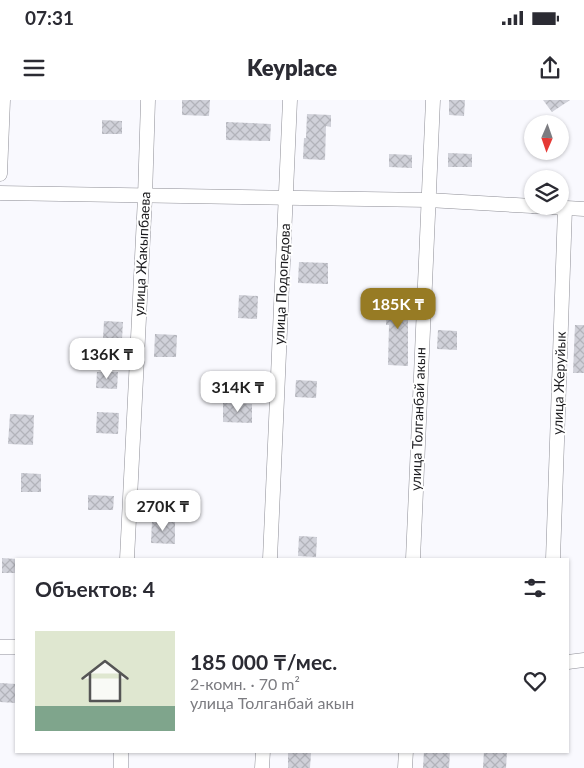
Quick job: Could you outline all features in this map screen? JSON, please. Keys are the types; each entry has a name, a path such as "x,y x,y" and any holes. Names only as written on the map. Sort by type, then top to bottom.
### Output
{"street":[{"path":"0,174 3,100"},
{"name":"улица Жакыпбаева","path":"128,558 148,100"},
{"name":"улица Подопедова","path":"270,558 290,100"},
{"name":"улица Толганбай акын","path":"412,558 433,100"},
{"path":"0,193 145,197 428,200 524,205"},
{"path":"569,208 584,209"},
{"name":"улица Жеруйык","path":"553,558 564,215"},
{"path":"0,647 15,648"},
{"path":"569,662 584,660"},
{"path":"121,753 121,768"},
{"path":"262,768 263,753"},
{"path":"405,768 406,753"}],"building":[{"path":"182,100 210,100 209,116 182,115"},
{"path":"449,100 465,100 464,116 449,115"},
{"path":"543,100 570,100 552,112"},
{"path":"307,114 331,115 331,127 326,126 325,160 303,159"},
{"path":"102,120 122,121 122,134 102,134"},
{"path":"226,122 271,124 270,141 226,140"},
{"path":"448,153 472,154 472,167 448,167"},
{"path":"389,154 412,155 412,168 389,167"},
{"path":"299,262 328,263 328,284 298,283"},
{"path":"239,295 258,296 257,319 238,318"},
{"path":"387,296 408,297 408,366 388,365 389,325 386,325"},
{"path":"104,321 123,322 122,339 103,339"},
{"path":"575,325 584,325 584,373 573,373"},
{"path":"438,330 457,331 457,350 437,349"},
{"path":"155,334 177,335 176,357 154,357"},
{"path":"97,372 118,372 117,389 96,388"},
{"path":"296,380 317,381 316,398 295,397"},
{"path":"223,403 252,404 252,423 223,422"},
{"path":"97,412 119,413 118,434 96,433"},
{"path":"10,414 34,415 33,445 8,444"},
{"path":"21,473 41,474 41,492 21,492"},
{"path":"88,495 114,496 113,510 88,510"},
{"path":"152,520 175,521 175,544 151,543"},
{"path":"299,536 317,537 316,557 298,556"},
{"path":"2,558 15,559 15,573 2,573"},
{"path":"0,683 15,684 15,703 0,702"},
{"path":"288,753 311,753 310,768 288,768"},
{"path":"424,753 450,753 449,768 423,768"},
{"path":"484,753 507,753 506,768 483,768"}]}
